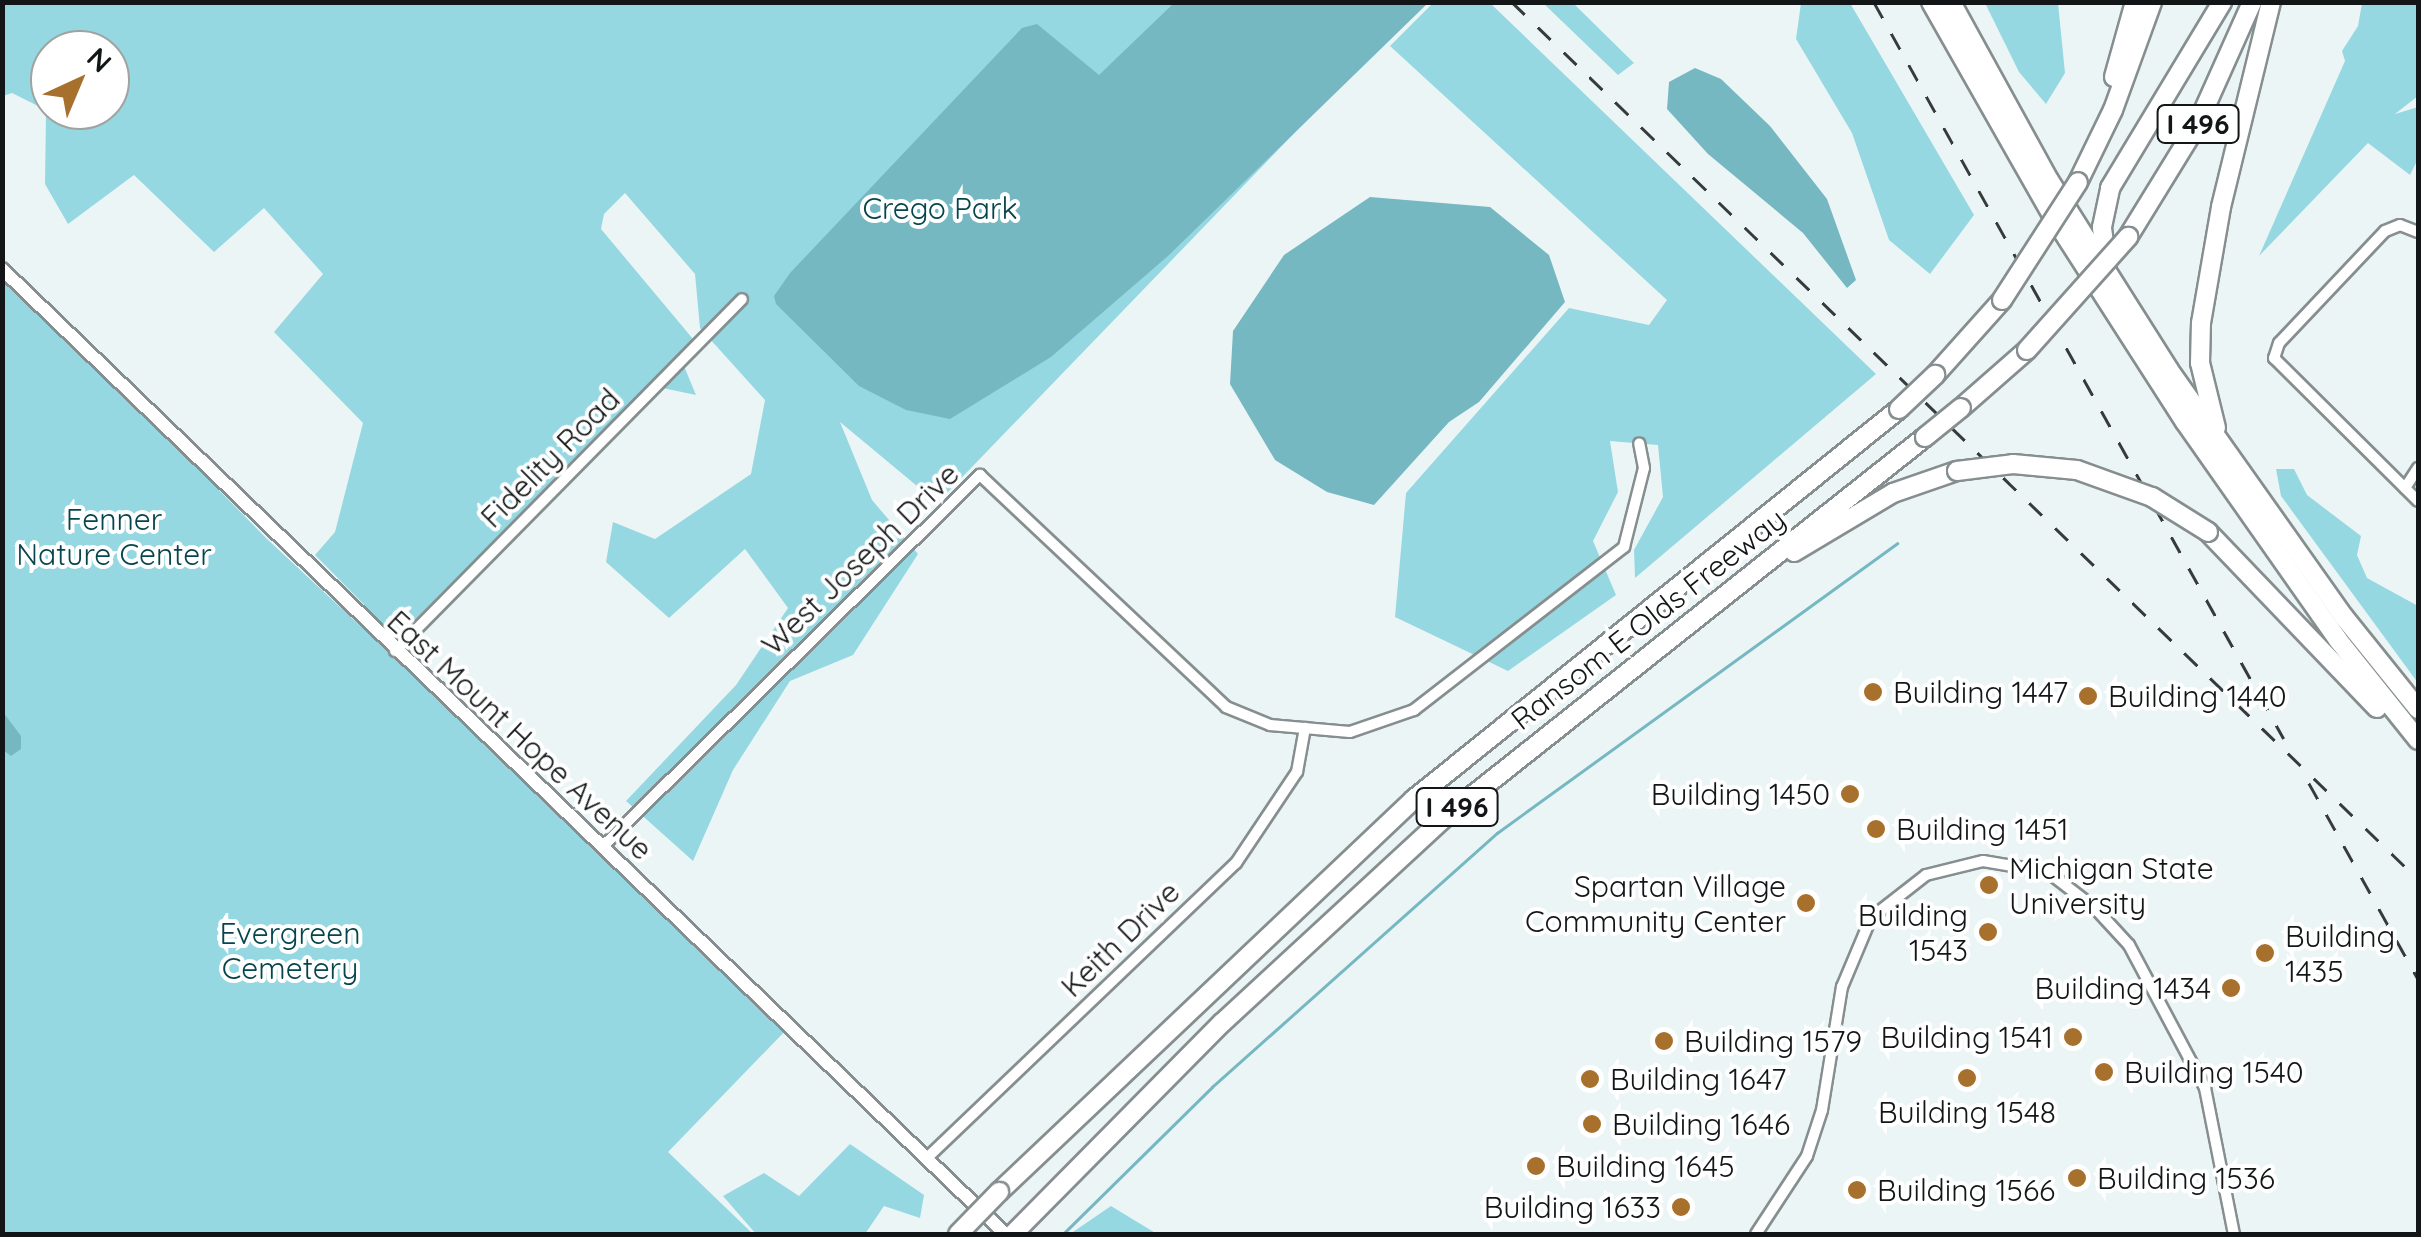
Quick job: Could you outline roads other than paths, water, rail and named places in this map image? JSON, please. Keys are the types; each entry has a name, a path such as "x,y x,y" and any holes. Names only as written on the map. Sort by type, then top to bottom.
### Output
{"highway":[{"path":"1931,2 2052,215 2338,640 2418,740"},
{"path":"1951,2 2192,418 2220,443 2418,709"},
{"name":"Ransom E Olds Freeway","path":"958,1234 1414,799 1936,375 2002,300 2078,182 2134,2"},
{"path":"2078,182 2113,110 2152,2"},
{"path":"2118,292 2102,239 2110,188 2222,2"},
{"name":"Ransom E Olds Freeway","path":"1020,1228 1389,867 1713,602 1961,408 2027,350 2128,236 2198,124 2252,2"},
{"path":"2220,443 2202,376 2200,322 2271,2"},
{"path":"1713,602 1878,500 1957,471 2013,464 2076,470 2152,497 2208,532 2418,752"}],"street":[{"path":"2418,232 2400,225 2385,231 2278,343 2274,358 2418,501"},
{"name":"East Mount Hope Avenue","path":"2,269 1005,1234"},
{"name":"Fidelity Road","path":"395,651 742,299"},
{"path":"1305,728 1368,731 1414,710 1610,560 1624,547 1637,512 1644,468 1638,443"},
{"path":"2405,488 2418,468"},
{"name":"West Joseph Drive","path":"603,846 980,475 1226,707 1270,724 1305,728"},
{"name":"Keith Drive","path":"927,1158 1236,863 1297,772 1305,728"},
{"path":"1756,1234 1791,1187 1811,1144 1842,987 1870,918 1926,875 1983,862 2056,877 2129,945 2204,1088 2234,1234"}],"waterway":[{"path":"1063,1234 1212,1087 1497,833 1897,543"}],"railway":[{"path":"1512,2 2418,879"},
{"path":"1874,2 2284,739"},
{"path":"2309,783 2418,979"}],"place":[{"name":"Building 1447","path":"1873,692"},
{"name":"Building 1440","path":"2088,696"},
{"name":"Building 1450","path":"1850,794"},
{"name":"Building 1451","path":"1876,829"},
{"name":"Michigan State University","path":"1989,885"},
{"name":"Spartan Village Community Center","path":"1806,903"},
{"name":"Building 1543","path":"1988,932"},
{"name":"Building 1435","path":"2265,953"},
{"name":"Building 1434","path":"2231,988"},
{"name":"Building 1541","path":"2073,1037"},
{"name":"Building 1579","path":"1664,1041"},
{"name":"Building 1540","path":"2104,1072"},
{"name":"Building 1548","path":"1967,1078"},
{"name":"Building 1647","path":"1590,1079"},
{"name":"Building 1646","path":"1592,1124"},
{"name":"Building 1645","path":"1536,1166"},
{"name":"Building 1536","path":"2077,1178"},
{"name":"Building 1566","path":"1857,1190"},
{"name":"Building 1633","path":"1681,1207"}],"park label":[{"name":"Crego Park","path":"940,208"},
{"name":"Fenner Nature Center","path":"114,536"},
{"name":"Evergreen Cemetery","path":"290,950"}]}
